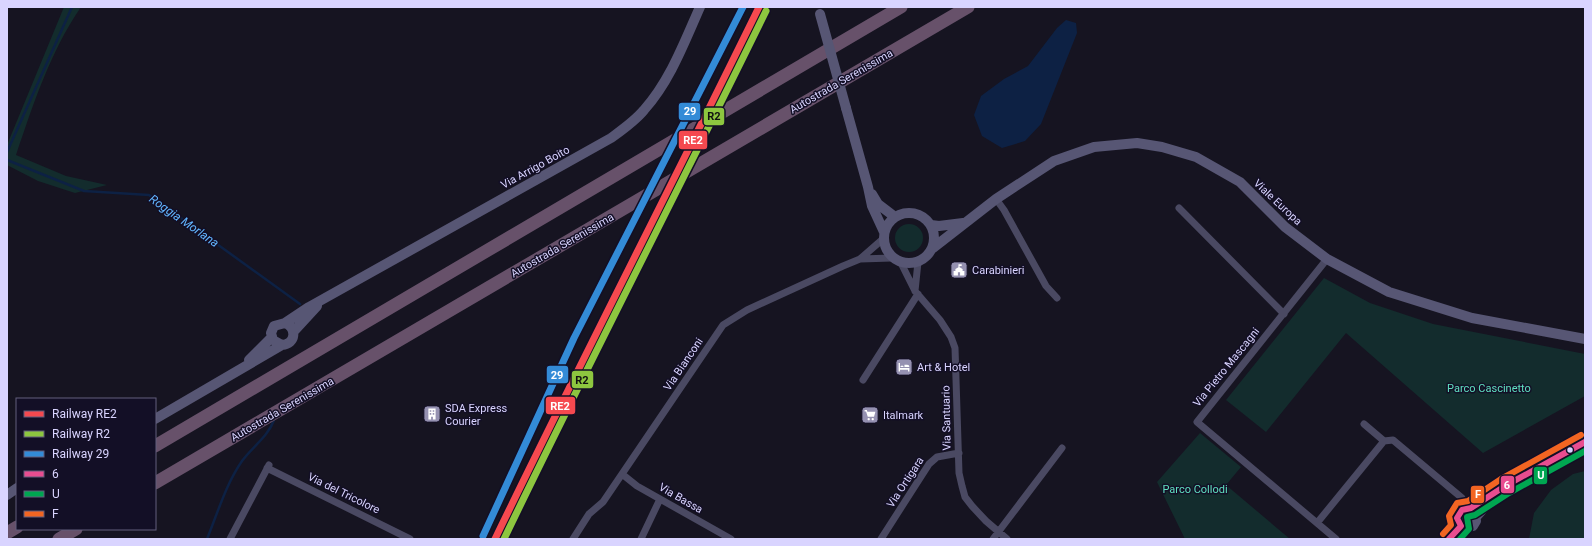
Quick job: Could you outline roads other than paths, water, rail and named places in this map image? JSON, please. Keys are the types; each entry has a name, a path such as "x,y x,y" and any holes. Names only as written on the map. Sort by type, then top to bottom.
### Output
{"highway":[{"path":"156,445 901,7"},
{"name":"Autostrada Serenissima","path":"156,482 968,7"},
{"path":"7,533 16,528"},
{"path":"59,539 74,530"}],"street":[{"name":"Via Arrigo Boito","path":"235,373 272,337 274,326 284,323 611,138 627,126 644,111 660,90 670,73 700,7"},
{"name":"Via Santuario","path":"820,10 872,206 884,235 884,246 897,260 916,293 940,320 951,337 955,348 960,476 966,497 981,516 1007,539"},
{"name":"Viale Europa","path":"933,248 948,238 963,223 1054,160 1094,147 1137,143 1162,147 1196,157 1240,182 1285,227 1327,259 1389,292 1472,318 1585,339"},
{"name":"Via Santuario","path":"868,187 878,204 895,217"},
{"path":"996,199 1004,210 1046,286 1057,298"},
{"path":"1179,208 1284,314"},
{"path":"884,235 886,226 895,217 902,214 915,214 921,216 931,225 934,232 933,248 924,259 910,264 897,260"},
{"name":"Viale Europa","path":"931,225 939,226 963,223"},
{"name":"Via Bianconi","path":"573,539 589,514 603,502 723,325 747,310 860,260 884,235"},
{"name":"Via Pietro Mascagni","path":"1327,259 1196,422 1336,539"},
{"name":"Via Bianconi","path":"860,260 897,260"},
{"path":"863,380 916,293 918,262"},
{"name":"Via Arrigo Boito","path":"156,418 291,341 294,331 312,310 330,296"},
{"path":"284,323 291,327 294,331"},
{"path":"272,337 275,343 282,345"},
{"path":"1364,424 1384,441"},
{"path":"1317,523 1384,441 1393,440 1426,468 1473,512 1476,518"},
{"path":"1585,442 1465,506 1458,515 1457,521 1461,526 1467,528 1472,526 1484,508 1498,498 1585,450"},
{"path":"993,539 1062,448"},
{"name":"Via Ortigara","path":"881,539 932,459 959,453"},
{"name":"Via del Tricolore","path":"230,539 268,466 410,539"},
{"name":"Via Bassa","path":"622,474 731,539"},
{"path":"7,495 13,489"},
{"path":"641,539 660,498"},
{"path":"1448,539 1461,526"}],"water":[{"path":"1066,20 1076,23 1077,33 1041,124 1025,141 1002,148 982,136 974,115 981,96 1004,79 1028,66 1057,28"}],"waterway":[{"name":"Roggia Morlana","path":"7,152 72,7"},
{"name":"Roggia Morlana","path":"7,160 84,191 149,195 300,304"},
{"name":"Roggia Morlana","path":"207,539 236,470 246,456 268,432 274,420"}],"rail line":[{"name":"29","path":"483,536 574,338 743,7"},
{"name":"RE2","path":"495,539 759,7"},
{"name":"R2","path":"504,539 766,11"}],"place":[{"name":"Carabinieri","path":"959,270"},
{"name":"Art & Hotel","path":"904,367"},
{"name":"SDA Express Courier","path":"432,414"},
{"name":"Italmark","path":"870,415"}],"park label":[{"name":"Parco Cascinetto","path":"1489,388"},
{"name":"Parco Collodi","path":"1195,489"}]}
